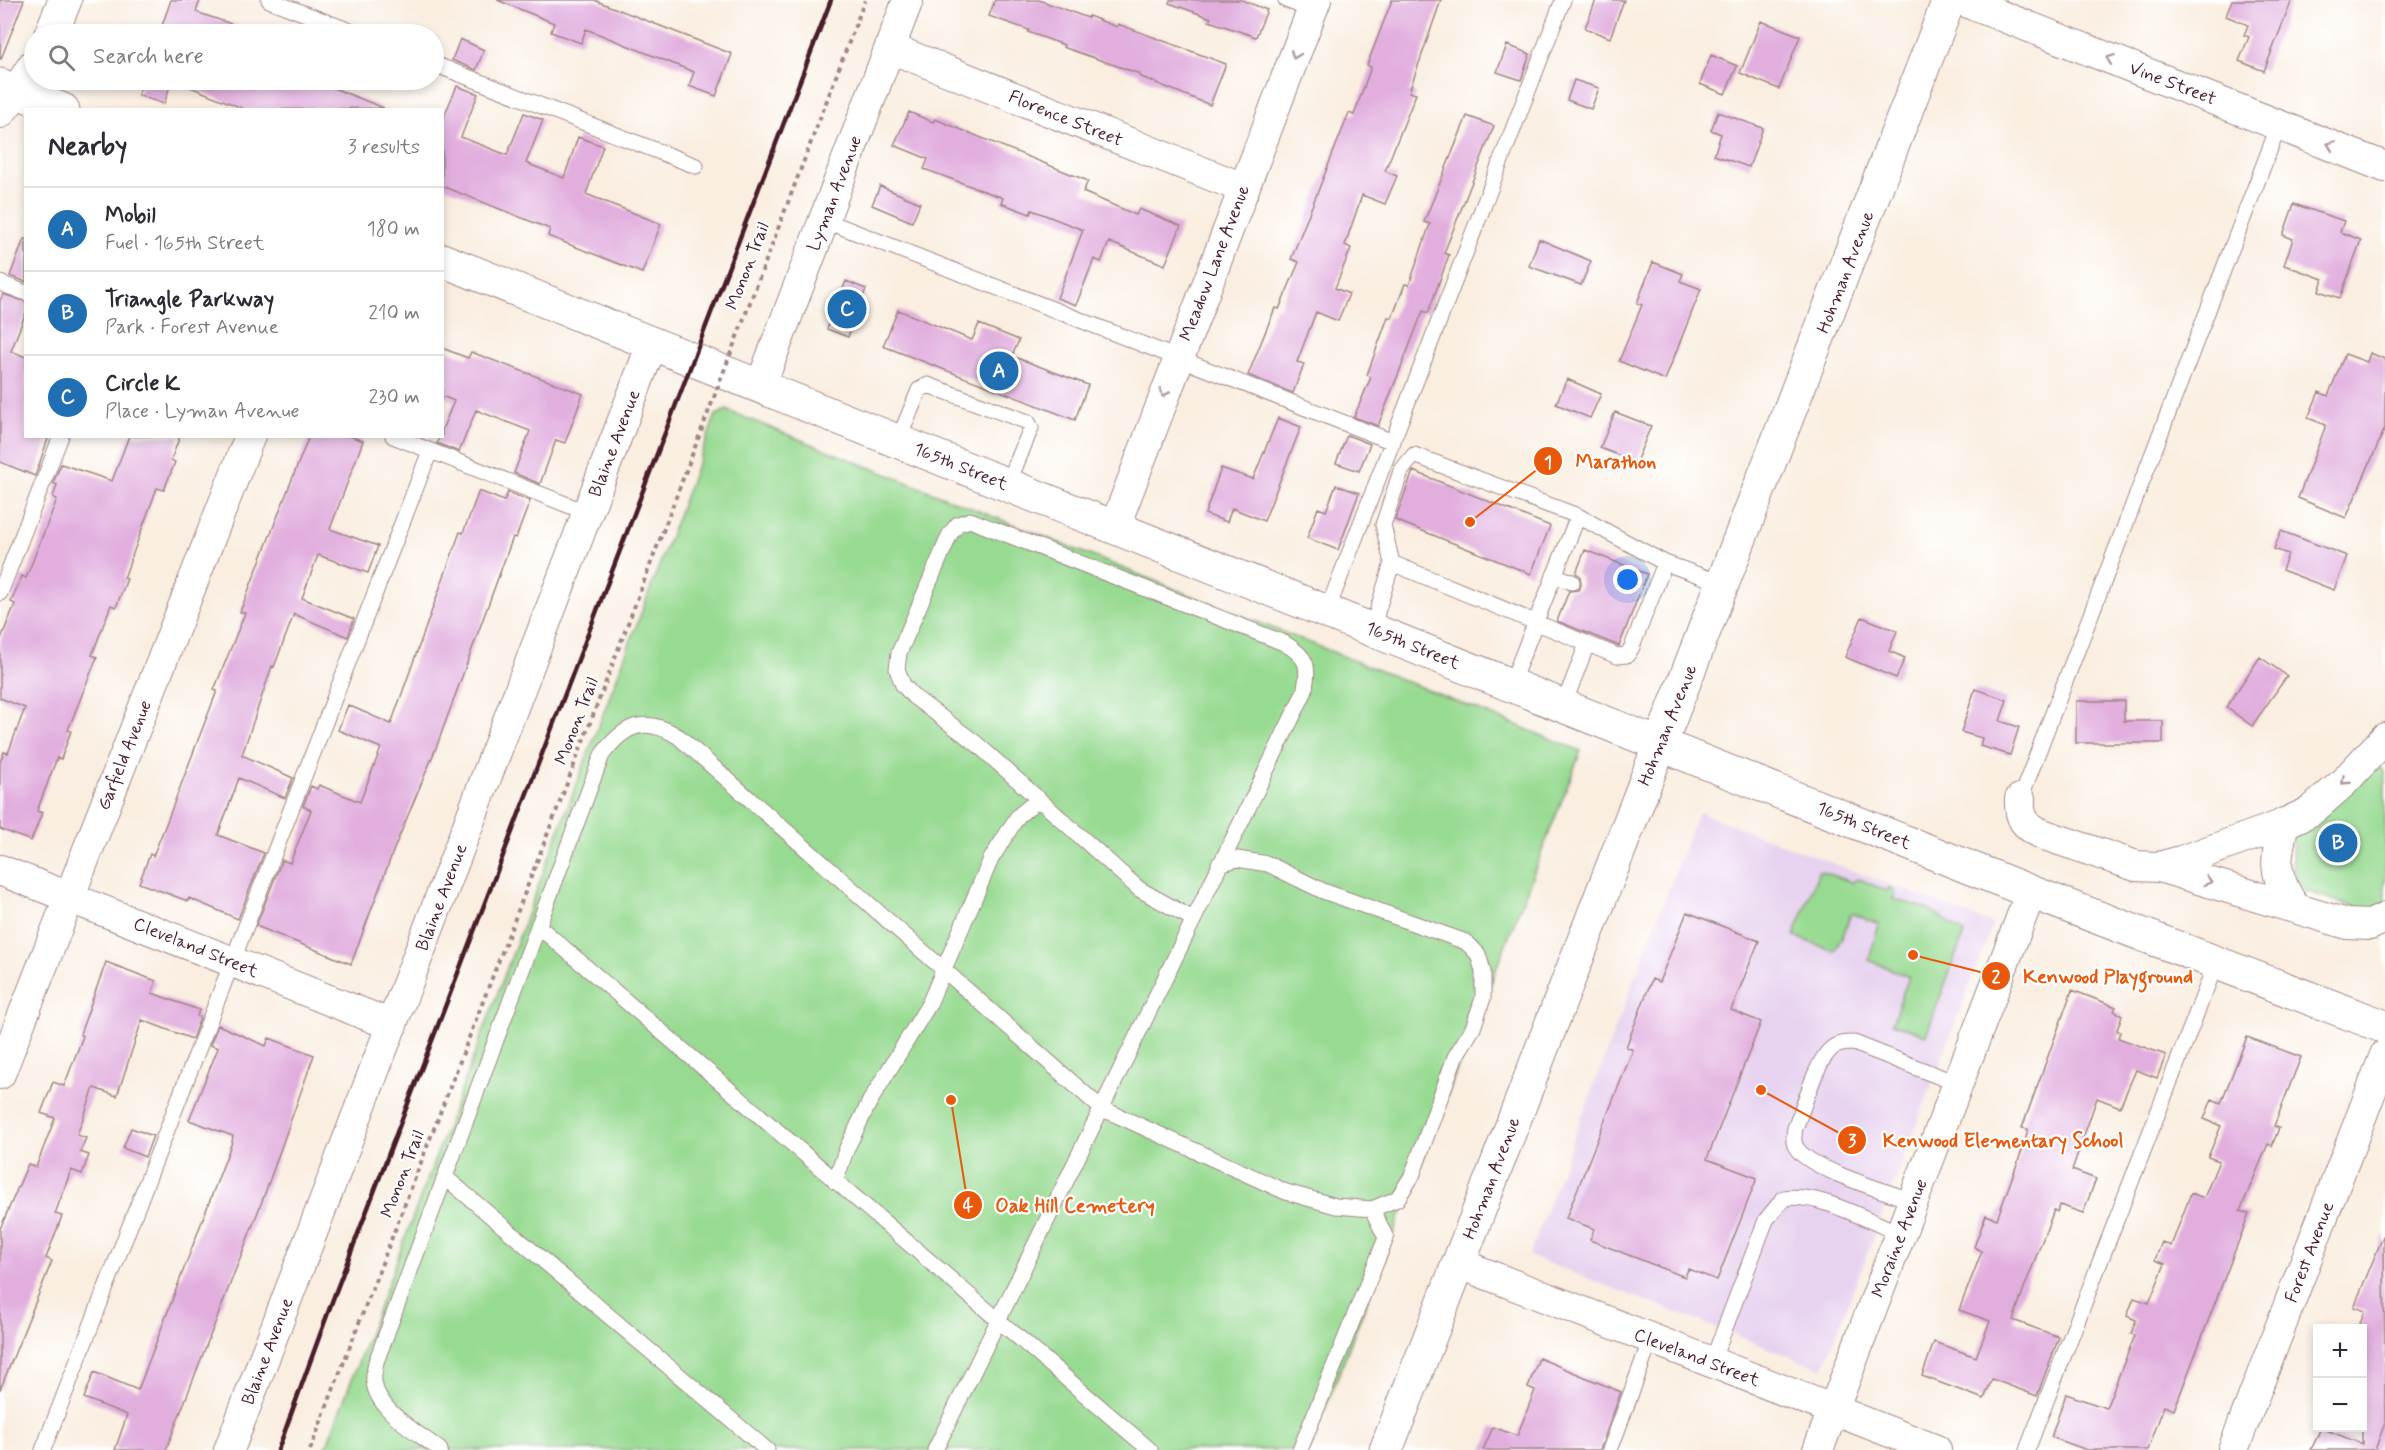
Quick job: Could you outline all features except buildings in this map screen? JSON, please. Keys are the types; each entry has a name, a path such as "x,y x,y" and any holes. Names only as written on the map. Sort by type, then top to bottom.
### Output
{"main road":[{"path":"55,24 65,0"},
{"name":"Hohman Avenue","path":"1386,1450 1949,0"},
{"path":"13,89 58,108"},
{"name":"165th Street","path":"444,261 1564,704 2031,892 2385,1027"}],"street":[{"name":"Lyman Avenue","path":"760,387 908,0"},
{"name":"Vine Street","path":"1961,0 2385,166"},
{"name":"Meadow Lane Avenue","path":"1114,526 1243,188 1304,3"},
{"name":"Florence Street","path":"890,48 1243,188"},
{"name":"Blaine Avenue","path":"229,1450 652,344"},
{"name":"Garfield Avenue","path":"0,1074 249,438"},
{"path":"2159,867 2181,861 2311,811 2343,783 2385,738"},
{"path":"2020,799 2022,819 2029,828 2136,866 2159,867 2348,924 2370,925 2385,918"},
{"path":"2284,823 2276,868 2281,886 2294,906"},
{"name":"Cleveland Street","path":"0,870 392,1025"},
{"name":"Moraine Avenue","path":"1818,1450 2031,892"},
{"name":"Forest Avenue","path":"2234,1450 2385,1055"},
{"name":"Cleveland Street","path":"1458,1263 1936,1450"}],"lane":[{"path":"269,0 332,24"},
{"path":"1328,611 1563,0"},
{"path":"444,68 696,166"},
{"path":"2020,799 2279,125"},
{"path":"824,220 1176,360 1393,442"},
{"path":"0,282 24,291"},
{"path":"898,441 919,390 928,385 1028,422 1031,428 1008,484"},
{"path":"0,593 60,438"},
{"path":"398,438 588,513"},
{"path":"43,1450 430,451"},
{"path":"1372,628 1392,563 1383,525 1401,471 1414,455 1578,516 1665,563 1724,584"},
{"path":"1511,684 1578,516"},
{"path":"935,1450 998,1322 1193,919 1219,864 1305,693 1308,677 1306,662 1300,652 1284,643 970,520 958,524 950,534 898,653 897,669 903,685 914,697 977,744 1139,889 1193,919"},
{"path":"1392,563 1617,656 1627,655 1641,607 1665,563"},
{"path":"1554,575 1572,582"},
{"path":"1564,704 1587,644"},
{"path":"440,1450 389,1409 379,1395 374,1382 375,1362 602,755 616,736 630,727 649,726 665,728 679,737 1101,1108 1286,1192 1336,1206 1372,1209 1397,1199 1412,1176 1455,1056 1473,1028 1484,998 1483,971 1478,954 1466,942 1323,891 1268,864 1237,859 1219,864"},
{"path":"836,1182 847,1148 870,1101 929,1004 945,971 991,859 1005,832 1018,816 1039,800"},
{"path":"538,926 1150,1450"},
{"path":"2027,1450 2216,963"},
{"path":"1913,1201 1815,1163 1796,1149 1793,1140 1796,1128 1824,1058 1833,1047 1842,1043 1854,1043 1958,1084"},
{"path":"445,1177 767,1450"},
{"path":"1712,1362 1766,1220 1784,1198 1799,1195 1816,1200 1901,1234"},
{"path":"1300,1450 1386,1238 1372,1209"},
{"path":"1610,1450 1651,1339"}],"path":[{"name":"Monon Trail","path":"309,1450 573,768 864,0"}],"shaded area":[{"path":"1698,812 1993,924 1823,1369 1529,1256"}],"green space":[{"path":"726,410 1581,751 1309,1450 325,1450 716,415"},
{"path":"2380,768 2385,771 2385,904 2366,911 2306,891 2293,875 2292,835 2371,770"},
{"path":"1819,871 1852,882 1859,879 1887,891 1889,887 1896,891 1893,899 1929,909 1964,933 1926,1035 1892,1023 1909,977 1869,960 1879,924 1851,913 1843,936 1834,951 1794,936"}],"railway":[{"path":"278,1450 333,1299 831,0"}],"place":[{"name":"Circle K","path":"847,309"},
{"name":"Mobil","path":"999,371"},
{"name":"Marathon","path":"1470,522"},
{"name":"Triangle Parkway","path":"2338,843"},
{"name":"Kenwood Playground","path":"1913,955"},
{"name":"Kenwood Elementary School","path":"1761,1090"},
{"name":"Oak Hill Cemetery","path":"951,1100"}]}
